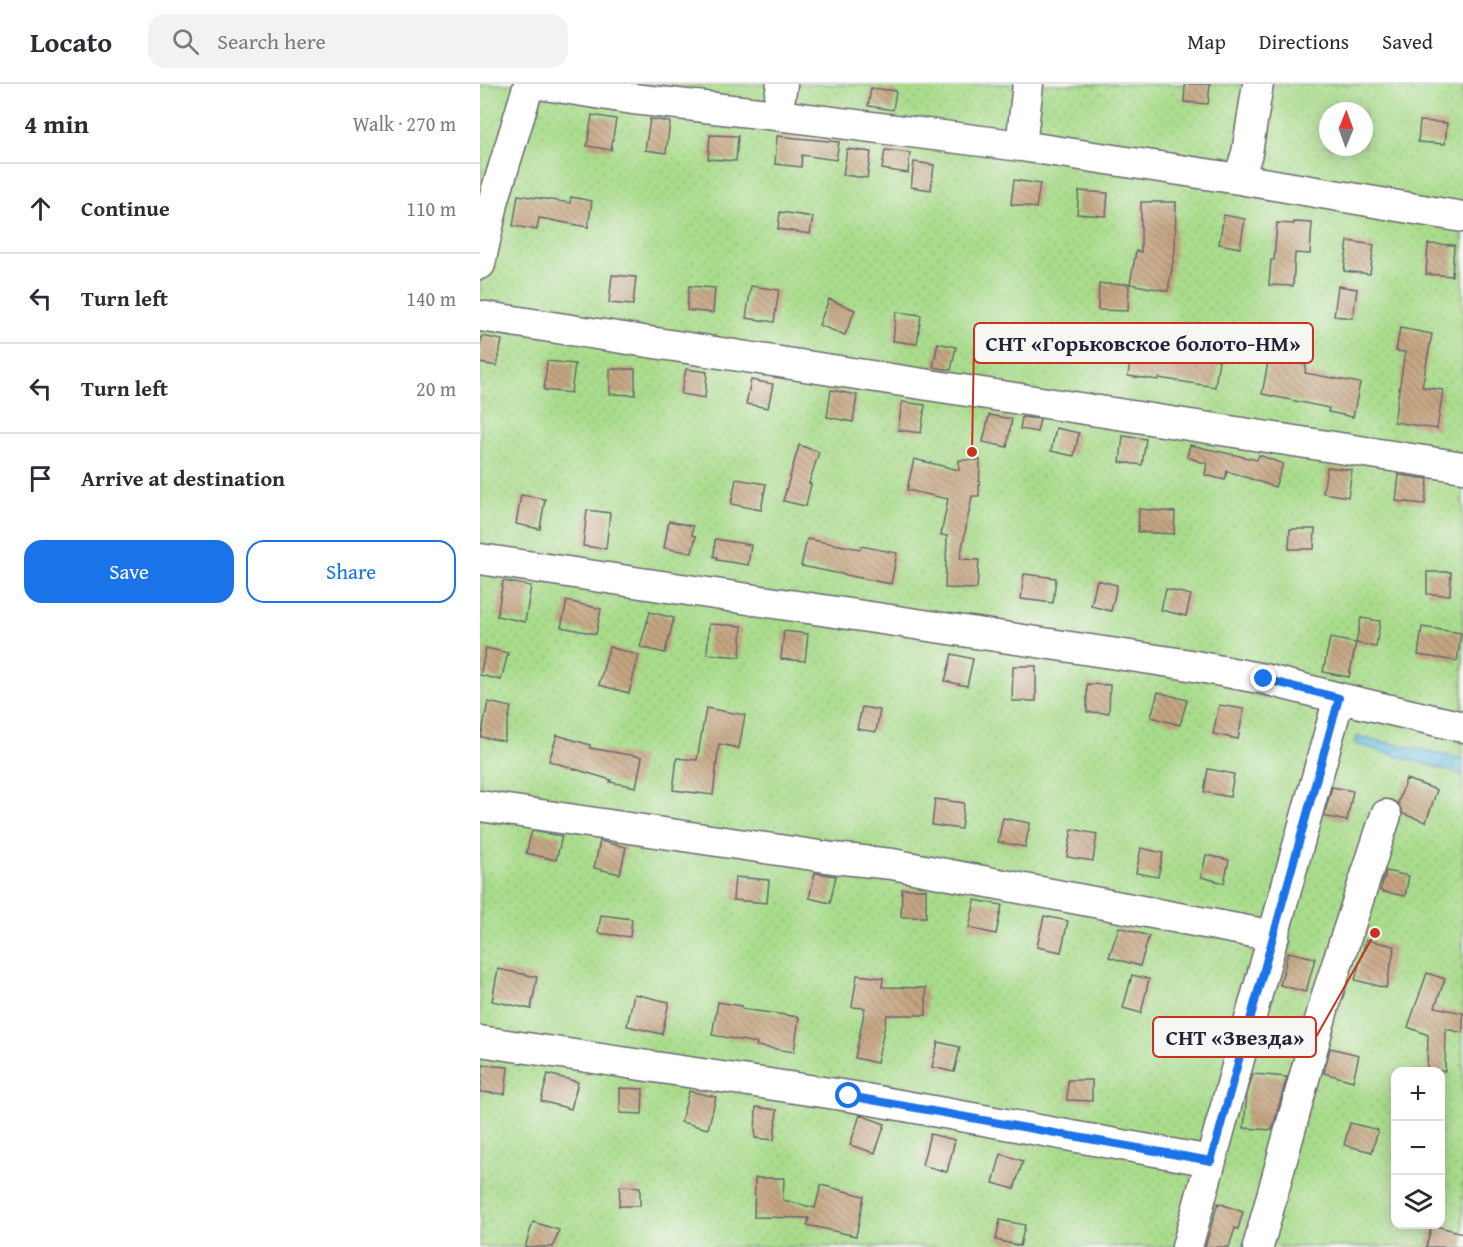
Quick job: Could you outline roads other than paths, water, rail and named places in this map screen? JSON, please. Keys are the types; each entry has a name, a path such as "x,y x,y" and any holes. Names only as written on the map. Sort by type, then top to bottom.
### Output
{"street":[{"path":"480,264 494,199 529,84"},
{"path":"539,84 633,99 1021,146 1239,179 1463,217"},
{"path":"777,115 782,84"},
{"path":"1021,146 1028,84"},
{"path":"1239,179 1247,153 1258,84"},
{"path":"480,316 1463,467"},
{"path":"480,560 1184,664 1264,679 1463,728"},
{"path":"1187,1247 1339,698"},
{"path":"480,806 833,858 892,864 1274,936"},
{"path":"1258,1247 1327,995 1386,815"},
{"path":"480,1041 849,1096 1211,1161"}],"water":[{"path":"1357,737 1463,759 1463,775 1355,744"}],"place":[{"name":"СНТ «Горьковское болото-НМ»","path":"972,452"},
{"name":"СНТ «Звезда»","path":"1375,933"}]}
